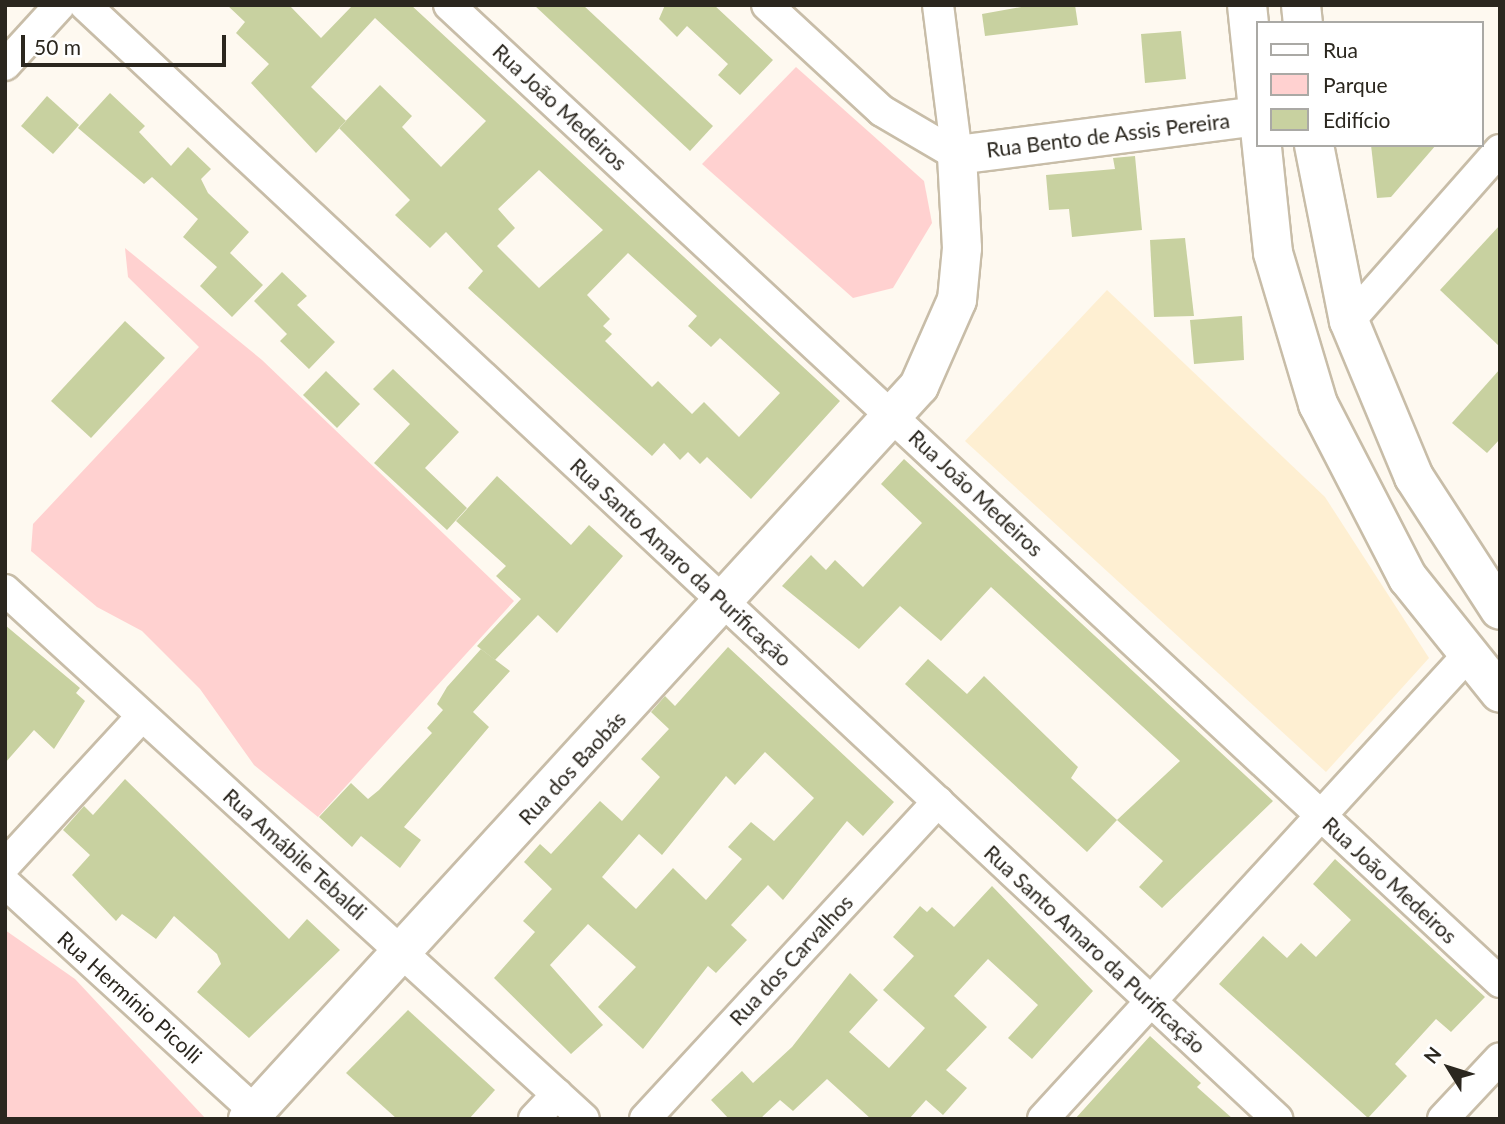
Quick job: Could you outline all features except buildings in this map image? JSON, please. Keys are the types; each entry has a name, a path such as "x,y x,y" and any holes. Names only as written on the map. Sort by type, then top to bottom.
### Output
{"street":[{"path":"5,65 60,5"},
{"name":"Rua Santo Amaro da Purificação","path":"85,5 1277,1119"},
{"name":"Rua João Medeiros","path":"449,5 1500,982"},
{"path":"767,5 882,110 957,155"},
{"path":"938,5 957,155"},
{"path":"1247,5 1256,105"},
{"name":"Rua Bento de Assis Pereira","path":"957,155 1256,116"},
{"path":"1261,147 1273,253 1318,404 1373,520 1467,656 1500,693"},
{"path":"1314,147 1349,321 1414,477 1498,604"},
{"path":"1349,321 1500,150"},
{"name":"Rua dos Baobás","path":"252,1115 895,417 942,344 957,300 962,248 957,155"},
{"name":"Rua Amábile Tebaldi","path":"5,590 584,1119"},
{"path":"1043,1119 1467,656"},
{"path":"5,865 142,716"},
{"name":"Rua dos Carvalhos","path":"645,1119 938,802"},
{"name":"Rua Hermínio Picolli","path":"5,883 252,1115"},
{"path":"1443,1119 1500,1058"},
{"path":"534,1119 557,1094"}],"shaded area":[{"path":"1107,290 1325,497 1429,658 1326,772 965,441"}],"green space":[{"path":"796,67 924,181 932,223 893,288 853,298 702,164"},
{"path":"125,248 262,360 514,601 318,817 254,765 200,689 142,631 97,607 31,551 33,524 199,347 128,277"},
{"path":"5,930 75,979 206,1119 5,1119"}]}
